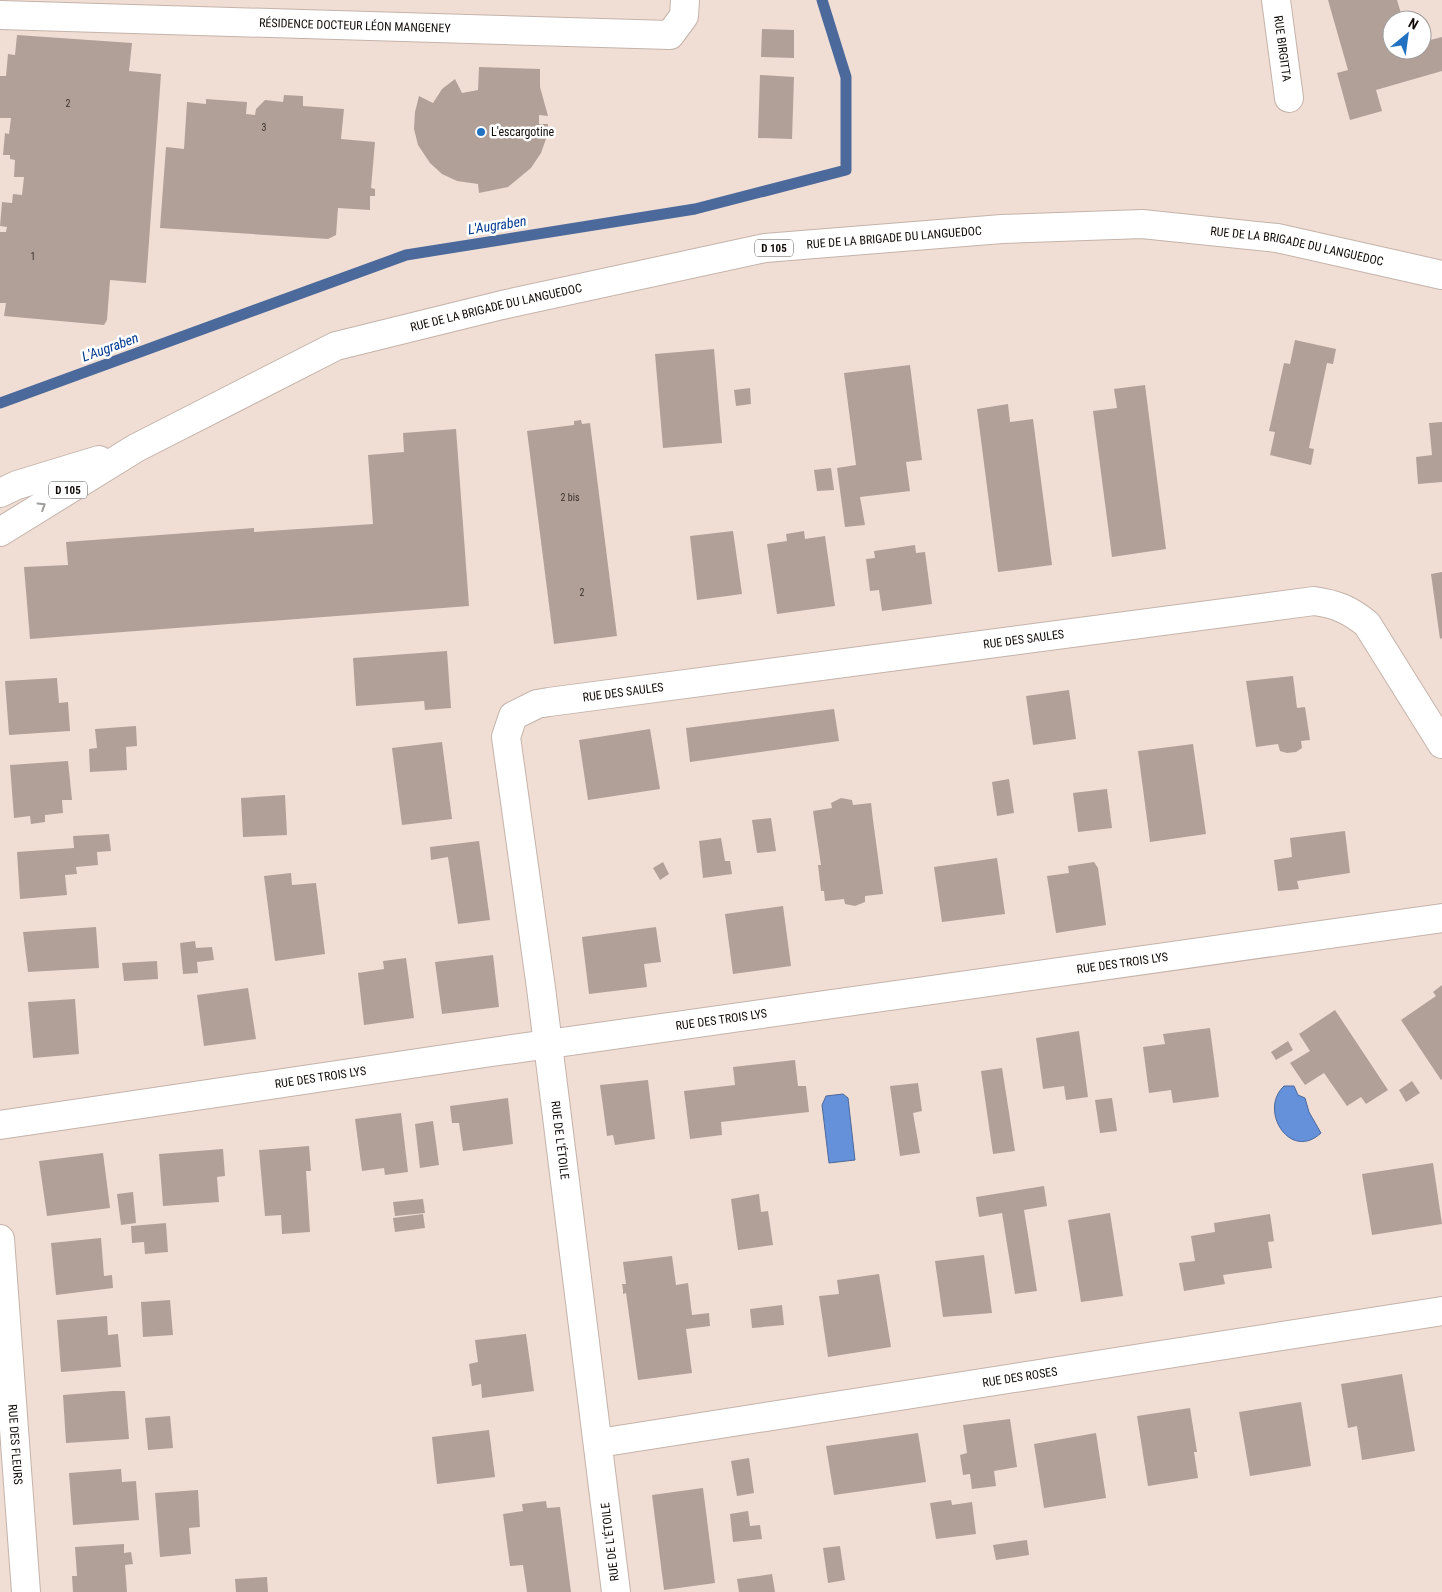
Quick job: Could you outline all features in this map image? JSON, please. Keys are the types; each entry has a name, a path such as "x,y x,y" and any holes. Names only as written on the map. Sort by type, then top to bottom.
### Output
{"street":[{"name":"RÉSIDENCE DOCTEUR LÉON MANGENEY","path":"0,15 670,35 684,16 685,0"},
{"name":"RUE BIRGITTA","path":"1276,0 1289,98"},
{"name":"RUE DE LA BRIGADE DU LANGUEDOC","path":"0,532 136,448 336,346 502,305 765,248 1002,228 1142,224 1277,238 1442,275"},
{"name":"RUE DE LA BRIGADE DU LANGUEDOC","path":"0,493 17,485 136,448"},
{"name":"RUE DES SAULES","path":"537,704 1314,602 1336,604 1352,612 1367,624 1442,744"},
{"name":"RUE DE L'ÉTOILE","path":"537,704 513,716 506,737 548,1044 616,1592"},
{"name":"RUE DES TROIS LYS","path":"0,1125 548,1044 1442,918"},
{"name":"RUE DES FLEURS","path":"0,1239 26,1592"},
{"name":"RUE DES ROSES","path":"598,1442 1442,1312"}],"water":[{"path":"1284,1086 1294,1086 1298,1095 1305,1098 1309,1112 1321,1133 1309,1140 1298,1141 1289,1137 1281,1129 1276,1119 1274,1108 1277,1096"},
{"path":"843,1094 848,1098 855,1160 829,1163 822,1105 826,1096"}],"building":[{"path":"1328,0 1397,0 1400,10 1382,10 1382,60 1432,60 1432,40 1442,37 1442,71 1376,90 1382,111 1350,120 1337,73 1348,70"},
{"path":"762,29 794,30 794,58 761,57"},
{"path":"17,35 132,43 129,71 161,74 146,283 110,280 107,320 104,325 4,316 6,303 0,303 0,232 6,232 7,227 0,226 2,202 12,203 13,194 22,195 24,177 14,177 15,160 10,159 10,155 3,155 5,133 9,134 11,118 0,118 0,76 6,76 8,54 15,55"},
{"name":"L'escargotine","path":"479,67 540,69 540,87 548,116 539,115 539,124 548,124 547,136 541,153 531,168 508,187 479,193 478,184 457,181 442,174 430,163 418,145 414,129 415,112 419,96 433,103 442,89 455,79 462,93 478,90"},
{"path":"760,75 794,77 792,139 758,138"},
{"path":"284,95 303,96 303,106 344,109 341,139 375,142 371,188 375,189 375,196 370,196 370,210 338,208 336,235 328,239 160,228 166,147 184,149 187,102 206,104 206,99 247,102 246,114 255,115 256,109 265,100 283,102"},
{"path":"1295,340 1336,349 1333,364 1327,363 1309,448 1314,449 1311,465 1270,455 1275,432 1269,431 1284,363 1290,364"},
{"path":"714,349 722,443 663,448 655,354"},
{"path":"910,365 922,460 906,462 910,491 860,497 865,525 845,527 837,468 856,465 844,373"},
{"path":"1145,385 1166,549 1112,557 1093,411 1117,408 1114,389"},
{"path":"750,388 751,404 736,406 734,390"},
{"path":"1008,404 1010,422 1033,419 1052,565 998,572 977,409"},
{"path":"581,420 582,424 590,423 617,636 554,644 527,431 574,425 574,421"},
{"path":"1442,422 1442,482 1418,484 1416,457 1432,455 1429,423"},
{"path":"456,429 469,606 30,639 24,567 68,565 66,542 254,528 254,532 373,524 368,455 404,452 403,433"},
{"path":"831,468 834,490 817,491 814,470"},
{"path":"733,531 742,594 697,600 690,536"},
{"path":"804,531 805,539 825,536 835,606 777,614 767,544 787,541 786,534"},
{"path":"915,545 916,553 925,552 932,604 882,611 879,590 870,591 866,559 875,558 874,551"},
{"path":"1442,572 1442,638 1440,639 1431,574"},
{"path":"447,651 451,708 425,710 424,701 356,706 353,658"},
{"path":"1293,676 1297,708 1305,707 1310,740 1301,741 1302,748 1296,752 1287,753 1280,751 1278,744 1256,747 1246,681"},
{"path":"57,678 59,703 68,702 70,731 9,735 5,681"},
{"path":"1069,690 1076,739 1033,745 1026,696"},
{"path":"834,709 839,741 690,762 686,728"},
{"path":"136,726 137,746 126,747 127,770 90,772 89,749 97,748 95,729"},
{"path":"650,729 660,789 588,800 579,740"},
{"path":"442,742 452,819 402,825 392,748"},
{"path":"1193,744 1206,834 1150,842 1138,751"},
{"path":"68,761 72,800 62,800 63,813 45,815 45,822 31,824 30,816 14,818 10,765"},
{"path":"1009,779 1014,813 997,816 992,782"},
{"path":"1107,789 1112,828 1078,832 1073,793"},
{"path":"285,795 287,835 243,837 241,798"},
{"path":"841,798 852,800 853,805 871,803 883,894 865,896 865,902 855,906 845,904 844,899 825,901 824,891 821,891 818,865 821,865 813,811 832,808 831,803"},
{"path":"771,818 776,851 757,853 752,820"},
{"path":"1345,831 1350,873 1297,881 1299,889 1278,891 1274,860 1292,857 1290,838"},
{"path":"109,834 111,851 97,852 98,865 76,867 77,874 65,875 67,895 20,899 17,852 74,848 73,836"},
{"path":"721,838 725,861 730,861 732,874 703,878 699,841"},
{"path":"479,841 490,920 458,924 448,857 431,860 430,847"},
{"path":"997,858 1005,914 942,922 934,867"},
{"path":"663,862 669,874 660,880 653,868"},
{"path":"1094,862 1098,868 1106,925 1056,933 1047,876 1069,873 1068,866"},
{"path":"291,873 292,885 316,883 325,954 275,961 264,876"},
{"path":"783,906 791,966 733,974 725,914"},
{"path":"96,927 99,968 28,972 23,932"},
{"path":"656,927 661,962 644,964 647,987 589,994 582,937"},
{"path":"195,941 196,948 212,947 214,960 197,962 198,973 183,974 180,943"},
{"path":"493,955 499,1007 442,1014 435,962"},
{"path":"406,958 414,1018 364,1025 358,973 384,969 383,961"},
{"path":"157,961 158,979 124,981 122,963"},
{"path":"1442,985 1441,1080 1401,1020 1436,996 1433,992"},
{"path":"248,988 256,1039 204,1046 197,995"},
{"path":"75,999 79,1054 33,1058 28,1002"},
{"path":"1335,1010 1388,1090 1366,1104 1361,1097 1347,1106 1324,1073 1305,1085 1290,1063 1310,1051 1299,1034"},
{"path":"1210,1028 1219,1097 1173,1103 1171,1090 1149,1093 1143,1047 1165,1044 1163,1034"},
{"path":"1079,1031 1088,1097 1066,1100 1064,1086 1043,1089 1036,1038"},
{"path":"1288,1041 1293,1050 1276,1060 1271,1052"},
{"path":"795,1060 798,1086 806,1086 809,1112 721,1122 722,1135 690,1139 684,1091 735,1085 733,1067"},
{"path":"1002,1068 1015,1151 993,1154 981,1071"},
{"path":"648,1080 655,1139 615,1145 613,1135 607,1136 600,1085"},
{"path":"1412,1081 1420,1093 1406,1102 1399,1090"},
{"path":"918,1083 922,1111 913,1113 920,1153 900,1156 890,1086"},
{"path":"508,1098 513,1144 463,1151 459,1123 452,1123 450,1106"},
{"path":"1112,1098 1117,1131 1100,1133 1095,1100"},
{"path":"401,1113 408,1172 385,1175 384,1168 362,1171 355,1119"},
{"path":"433,1121 439,1165 420,1168 415,1124"},
{"path":"309,1146 311,1171 306,1171 310,1232 282,1234 281,1215 265,1216 259,1150"},
{"path":"223,1149 225,1176 217,1177 219,1202 163,1206 159,1154"},
{"path":"103,1153 110,1208 47,1216 39,1161"},
{"path":"1433,1163 1442,1224 1372,1235 1362,1174"},
{"path":"1044,1186 1047,1206 1024,1210 1037,1291 1015,1294 1002,1213 979,1217 976,1197"},
{"path":"133,1192 136,1223 121,1225 117,1194"},
{"path":"759,1194 761,1212 768,1211 773,1245 738,1250 731,1199"},
{"path":"423,1199 425,1213 395,1216 393,1202"},
{"path":"1110,1213 1123,1296 1081,1302 1068,1220"},
{"path":"423,1214 425,1228 395,1232 393,1218"},
{"path":"1270,1214 1274,1241 1268,1242 1272,1268 1223,1275 1225,1284 1184,1291 1179,1263 1195,1261 1191,1236 1215,1232 1214,1223"},
{"path":"166,1223 168,1252 145,1254 144,1242 132,1243 131,1226"},
{"path":"101,1238 104,1276 112,1275 113,1288 56,1295 51,1243"},
{"path":"984,1255 992,1313 943,1317 935,1261"},
{"path":"672,1256 676,1285 688,1283 692,1315 709,1313 710,1326 686,1329 692,1373 638,1380 626,1293 623,1294 622,1284 626,1284 623,1262"},
{"path":"879,1274 891,1347 828,1357 819,1296 839,1294 837,1280"},
{"path":"170,1300 173,1335 143,1337 141,1302"},
{"path":"782,1305 784,1325 752,1328 750,1309"},
{"path":"107,1316 108,1335 118,1334 121,1367 61,1372 57,1320"},
{"path":"526,1334 534,1391 482,1398 481,1384 472,1386 469,1364 478,1362 475,1340"},
{"path":"1402,1374 1415,1451 1362,1460 1357,1426 1348,1428 1341,1384"},
{"path":"125,1391 129,1439 66,1443 63,1395"},
{"path":"1301,1402 1311,1466 1250,1476 1239,1412"},
{"path":"1190,1408 1197,1452 1194,1452 1198,1478 1148,1486 1137,1416"},
{"path":"170,1416 173,1448 148,1450 145,1418"},
{"path":"1010,1419 1017,1467 994,1471 996,1486 972,1489 970,1474 963,1475 960,1455 967,1453 963,1425"},
{"path":"489,1430 495,1477 437,1484 432,1437"},
{"path":"918,1433 926,1482 834,1495 826,1446"},
{"path":"1096,1433 1106,1498 1044,1508 1034,1444"},
{"path":"749,1458 754,1493 737,1496 731,1461"},
{"path":"121,1469 122,1482 136,1481 139,1520 73,1525 69,1473"},
{"path":"703,1488 715,1583 664,1590 652,1495"},
{"path":"198,1490 200,1527 189,1528 191,1554 160,1557 155,1493"},
{"path":"951,1500 952,1505 972,1502 976,1534 936,1539 930,1503"},
{"path":"546,1501 547,1508 560,1507 571,1592 527,1592 523,1565 510,1566 503,1514 523,1511 522,1504"},
{"path":"748,1511 750,1526 760,1525 762,1539 733,1542 730,1514"},
{"path":"1027,1540 1029,1555 996,1560 993,1545"},
{"path":"124,1544 124,1553 131,1552 133,1564 125,1565 127,1592 73,1592 72,1576 77,1576 75,1547"},
{"path":"840,1546 845,1580 828,1583 823,1548"},
{"path":"772,1574 775,1592 739,1592 737,1579"},
{"path":"267,1577 268,1592 236,1592 235,1579"}],"waterway":[{"name":"L'Augraben","path":"0,403 406,255 695,209 846,170 846,77 822,0"}],"place":[{"name":"L'escargotine","path":"481,132"}]}
